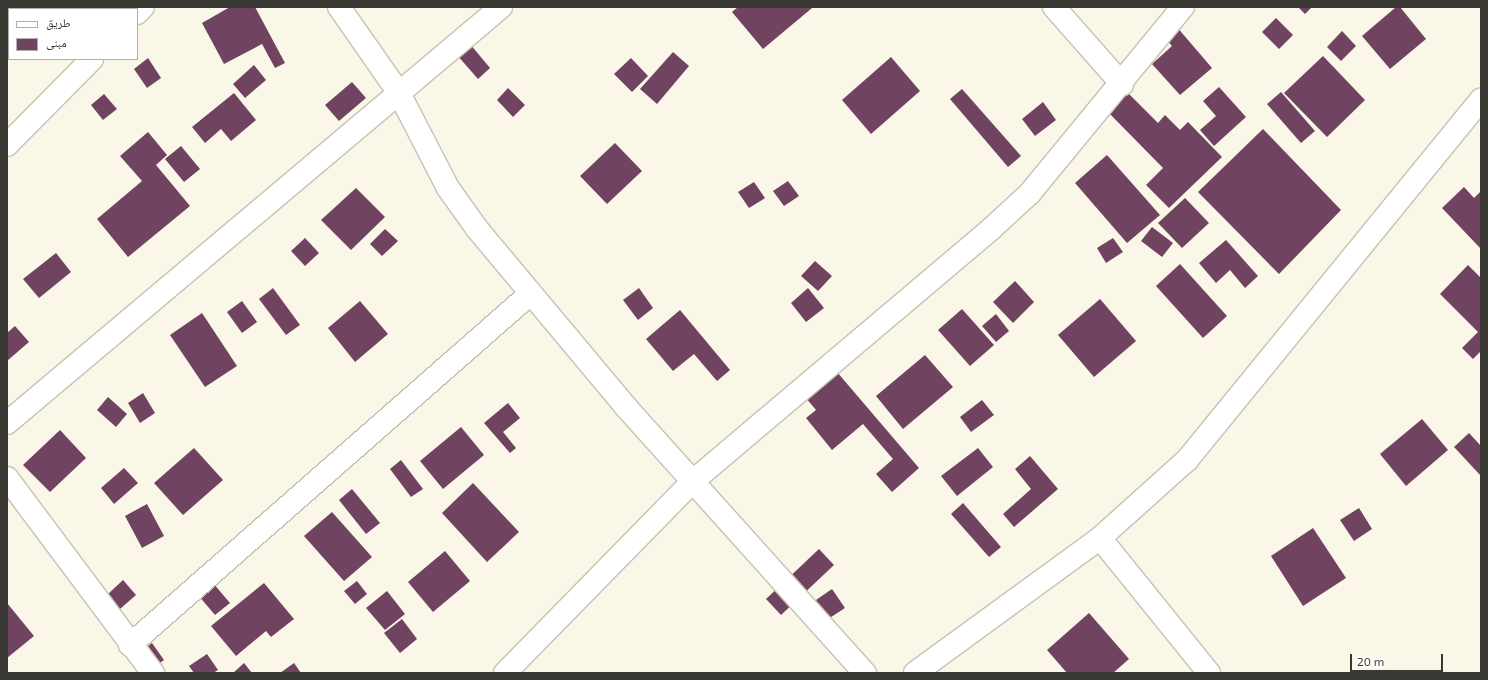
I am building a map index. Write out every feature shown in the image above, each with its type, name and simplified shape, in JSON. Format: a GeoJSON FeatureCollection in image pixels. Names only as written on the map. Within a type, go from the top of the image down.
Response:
{"type":"FeatureCollection","features":[{"type":"Feature","properties":{"kind":"street"},"geometry":{"type":"LineString","coordinates":[[339,7],[399,93],[448,188],[478,230],[626,407],[865,673]]}},
{"type":"Feature","properties":{"kind":"street"},"geometry":{"type":"LineString","coordinates":[[7,423],[501,7]]}},
{"type":"Feature","properties":{"kind":"street"},"geometry":{"type":"LineString","coordinates":[[1054,7],[1122,84]]}},
{"type":"Feature","properties":{"kind":"street"},"geometry":{"type":"LineString","coordinates":[[505,673],[693,480],[991,229],[1054,166],[1122,84],[1182,7]]}},
{"type":"Feature","properties":{"kind":"street"},"geometry":{"type":"LineString","coordinates":[[7,145],[91,60]]}},
{"type":"Feature","properties":{"kind":"street"},"geometry":{"type":"LineString","coordinates":[[915,673],[1100,538],[1186,460],[1481,100]]}},
{"type":"Feature","properties":{"kind":"street"},"geometry":{"type":"LineString","coordinates":[[130,645],[530,294]]}},
{"type":"Feature","properties":{"kind":"street"},"geometry":{"type":"LineString","coordinates":[[7,478],[130,645],[153,673]]}},
{"type":"Feature","properties":{"kind":"street"},"geometry":{"type":"LineString","coordinates":[[1100,538],[1209,673]]}},
{"type":"Feature","properties":{"kind":"building"},"geometry":{"type":"Polygon","coordinates":[[[230,7],[255,7],[285,63],[275,68],[262,44],[224,64],[202,23],[230,7]]]}},
{"type":"Feature","properties":{"kind":"building"},"geometry":{"type":"Polygon","coordinates":[[[738,7],[812,8],[763,49],[732,12],[738,7]]]}},
{"type":"Feature","properties":{"kind":"building"},"geometry":{"type":"Polygon","coordinates":[[[1298,7],[1312,7],[1305,14],[1298,7]]]}},
{"type":"Feature","properties":{"kind":"building"},"geometry":{"type":"Polygon","coordinates":[[[1396,7],[1400,7],[1426,39],[1390,69],[1362,36],[1396,7]]]}},
{"type":"Feature","properties":{"kind":"building"},"geometry":{"type":"Polygon","coordinates":[[[1276,18],[1293,35],[1279,49],[1262,32],[1276,18]]]}},
{"type":"Feature","properties":{"kind":"building"},"geometry":{"type":"Polygon","coordinates":[[[1170,19],[1212,68],[1180,95],[1152,64],[1172,46],[1158,30],[1170,19]]]}},
{"type":"Feature","properties":{"kind":"building"},"geometry":{"type":"Polygon","coordinates":[[[1342,31],[1356,46],[1341,61],[1327,47],[1342,31]]]}},
{"type":"Feature","properties":{"kind":"building"},"geometry":{"type":"Polygon","coordinates":[[[470,44],[490,68],[478,79],[457,55],[470,44]]]}},
{"type":"Feature","properties":{"kind":"building"},"geometry":{"type":"Polygon","coordinates":[[[673,52],[689,66],[657,104],[640,89],[673,52]]]}},
{"type":"Feature","properties":{"kind":"building"},"geometry":{"type":"Polygon","coordinates":[[[1323,56],[1365,100],[1327,137],[1284,93],[1323,56]]]}},
{"type":"Feature","properties":{"kind":"building"},"geometry":{"type":"Polygon","coordinates":[[[891,57],[920,91],[871,134],[842,100],[891,57]]]}},
{"type":"Feature","properties":{"kind":"building"},"geometry":{"type":"Polygon","coordinates":[[[148,58],[161,78],[147,88],[134,69],[148,58]]]}},
{"type":"Feature","properties":{"kind":"building"},"geometry":{"type":"Polygon","coordinates":[[[631,58],[648,76],[632,92],[614,74],[631,58]]]}},
{"type":"Feature","properties":{"kind":"building"},"geometry":{"type":"Polygon","coordinates":[[[254,65],[266,80],[245,98],[233,84],[254,65]]]}},
{"type":"Feature","properties":{"kind":"building"},"geometry":{"type":"Polygon","coordinates":[[[352,82],[366,98],[339,121],[325,105],[352,82]]]}},
{"type":"Feature","properties":{"kind":"building"},"geometry":{"type":"Polygon","coordinates":[[[1219,87],[1246,117],[1214,146],[1200,130],[1216,116],[1203,101],[1219,87]]]}},
{"type":"Feature","properties":{"kind":"building"},"geometry":{"type":"Polygon","coordinates":[[[508,88],[525,105],[513,117],[497,100],[508,88]]]}},
{"type":"Feature","properties":{"kind":"building"},"geometry":{"type":"Polygon","coordinates":[[[962,89],[1021,156],[1008,167],[950,99],[962,89]]]}},
{"type":"Feature","properties":{"kind":"building"},"geometry":{"type":"Polygon","coordinates":[[[1126,91],[1158,123],[1165,115],[1180,130],[1188,122],[1222,157],[1169,208],[1146,185],[1163,168],[1106,110],[1126,91]]]}},
{"type":"Feature","properties":{"kind":"building"},"geometry":{"type":"Polygon","coordinates":[[[1281,92],[1315,131],[1301,143],[1267,104],[1281,92]]]}},
{"type":"Feature","properties":{"kind":"building"},"geometry":{"type":"Polygon","coordinates":[[[234,93],[256,120],[231,141],[221,129],[205,143],[192,127],[234,93]]]}},
{"type":"Feature","properties":{"kind":"building"},"geometry":{"type":"Polygon","coordinates":[[[104,94],[117,109],[103,120],[91,105],[104,94]]]}},
{"type":"Feature","properties":{"kind":"building"},"geometry":{"type":"Polygon","coordinates":[[[1043,102],[1056,120],[1035,136],[1022,119],[1043,102]]]}},
{"type":"Feature","properties":{"kind":"building"},"geometry":{"type":"Polygon","coordinates":[[[1263,129],[1341,210],[1279,274],[1198,192],[1263,129]]]}},
{"type":"Feature","properties":{"kind":"building"},"geometry":{"type":"Polygon","coordinates":[[[148,132],[167,155],[156,165],[190,206],[128,257],[97,219],[142,181],[120,156],[148,132]]]}},
{"type":"Feature","properties":{"kind":"building"},"geometry":{"type":"Polygon","coordinates":[[[615,143],[642,171],[607,204],[580,176],[615,143]]]}},
{"type":"Feature","properties":{"kind":"building"},"geometry":{"type":"Polygon","coordinates":[[[181,146],[200,169],[184,182],[165,159],[181,146]]]}},
{"type":"Feature","properties":{"kind":"building"},"geometry":{"type":"Polygon","coordinates":[[[1107,155],[1160,215],[1127,243],[1075,183],[1107,155]]]}},
{"type":"Feature","properties":{"kind":"building"},"geometry":{"type":"Polygon","coordinates":[[[788,181],[799,196],[784,206],[773,191],[788,181]]]}},
{"type":"Feature","properties":{"kind":"building"},"geometry":{"type":"Polygon","coordinates":[[[754,182],[765,198],[749,208],[738,192],[754,182]]]}},
{"type":"Feature","properties":{"kind":"building"},"geometry":{"type":"Polygon","coordinates":[[[1464,187],[1474,198],[1481,191],[1481,249],[1442,208],[1464,187]]]}},
{"type":"Feature","properties":{"kind":"building"},"geometry":{"type":"Polygon","coordinates":[[[356,188],[385,217],[351,250],[321,220],[356,188]]]}},
{"type":"Feature","properties":{"kind":"building"},"geometry":{"type":"Polygon","coordinates":[[[1185,198],[1209,223],[1182,248],[1158,223],[1185,198]]]}},
{"type":"Feature","properties":{"kind":"building"},"geometry":{"type":"Polygon","coordinates":[[[1152,227],[1173,243],[1162,257],[1141,241],[1152,227]]]}},
{"type":"Feature","properties":{"kind":"building"},"geometry":{"type":"Polygon","coordinates":[[[385,229],[398,241],[382,256],[370,244],[385,229]]]}},
{"type":"Feature","properties":{"kind":"building"},"geometry":{"type":"Polygon","coordinates":[[[305,238],[319,253],[305,266],[291,251],[305,238]]]}},
{"type":"Feature","properties":{"kind":"building"},"geometry":{"type":"Polygon","coordinates":[[[1113,238],[1123,252],[1106,263],[1097,248],[1113,238]]]}},
{"type":"Feature","properties":{"kind":"building"},"geometry":{"type":"Polygon","coordinates":[[[1226,240],[1258,276],[1245,288],[1230,270],[1216,283],[1199,263],[1226,240]]]}},
{"type":"Feature","properties":{"kind":"building"},"geometry":{"type":"Polygon","coordinates":[[[56,253],[71,272],[39,298],[23,279],[56,253]]]}},
{"type":"Feature","properties":{"kind":"building"},"geometry":{"type":"Polygon","coordinates":[[[815,261],[832,276],[818,291],[801,276],[815,261]]]}},
{"type":"Feature","properties":{"kind":"building"},"geometry":{"type":"Polygon","coordinates":[[[1180,264],[1227,316],[1203,338],[1156,286],[1180,264]]]}},
{"type":"Feature","properties":{"kind":"building"},"geometry":{"type":"Polygon","coordinates":[[[1468,265],[1481,278],[1481,351],[1473,359],[1462,348],[1478,332],[1440,294],[1468,265]]]}},
{"type":"Feature","properties":{"kind":"building"},"geometry":{"type":"Polygon","coordinates":[[[1015,281],[1034,302],[1013,323],[993,302],[1015,281]]]}},
{"type":"Feature","properties":{"kind":"building"},"geometry":{"type":"Polygon","coordinates":[[[273,288],[300,325],[286,335],[259,299],[273,288]]]}},
{"type":"Feature","properties":{"kind":"building"},"geometry":{"type":"Polygon","coordinates":[[[639,288],[653,308],[638,320],[623,300],[639,288]]]}},
{"type":"Feature","properties":{"kind":"building"},"geometry":{"type":"Polygon","coordinates":[[[808,288],[824,308],[806,322],[791,303],[808,288]]]}},
{"type":"Feature","properties":{"kind":"building"},"geometry":{"type":"Polygon","coordinates":[[[1100,299],[1136,341],[1094,377],[1058,335],[1100,299]]]}},
{"type":"Feature","properties":{"kind":"building"},"geometry":{"type":"Polygon","coordinates":[[[242,301],[257,322],[242,333],[227,312],[242,301]]]}},
{"type":"Feature","properties":{"kind":"building"},"geometry":{"type":"Polygon","coordinates":[[[360,301],[388,334],[355,362],[328,328],[360,301]]]}},
{"type":"Feature","properties":{"kind":"building"},"geometry":{"type":"Polygon","coordinates":[[[962,309],[994,345],[970,366],[938,330],[962,309]]]}},
{"type":"Feature","properties":{"kind":"building"},"geometry":{"type":"Polygon","coordinates":[[[680,310],[730,370],[717,381],[694,354],[673,371],[646,339],[680,310]]]}},
{"type":"Feature","properties":{"kind":"building"},"geometry":{"type":"Polygon","coordinates":[[[202,313],[237,366],[205,387],[170,335],[202,313]]]}},
{"type":"Feature","properties":{"kind":"building"},"geometry":{"type":"Polygon","coordinates":[[[996,314],[1009,331],[996,342],[982,326],[996,314]]]}},
{"type":"Feature","properties":{"kind":"building"},"geometry":{"type":"Polygon","coordinates":[[[15,326],[29,342],[7,361],[7,333],[15,326]]]}},
{"type":"Feature","properties":{"kind":"building"},"geometry":{"type":"Polygon","coordinates":[[[925,355],[953,387],[903,429],[876,396],[925,355]]]}},
{"type":"Feature","properties":{"kind":"building"},"geometry":{"type":"Polygon","coordinates":[[[831,365],[919,468],[892,492],[876,474],[893,459],[863,424],[832,450],[806,418],[816,410],[800,391],[831,365]]]}},
{"type":"Feature","properties":{"kind":"building"},"geometry":{"type":"Polygon","coordinates":[[[143,393],[155,413],[140,423],[128,403],[143,393]]]}},
{"type":"Feature","properties":{"kind":"building"},"geometry":{"type":"Polygon","coordinates":[[[108,397],[127,414],[116,427],[97,410],[108,397]]]}},
{"type":"Feature","properties":{"kind":"building"},"geometry":{"type":"Polygon","coordinates":[[[982,400],[994,415],[971,432],[960,417],[982,400]]]}},
{"type":"Feature","properties":{"kind":"building"},"geometry":{"type":"Polygon","coordinates":[[[508,403],[520,418],[503,432],[516,448],[510,453],[484,423],[508,403]]]}},
{"type":"Feature","properties":{"kind":"building"},"geometry":{"type":"Polygon","coordinates":[[[1422,419],[1448,450],[1406,486],[1380,454],[1422,419]]]}},
{"type":"Feature","properties":{"kind":"building"},"geometry":{"type":"Polygon","coordinates":[[[461,427],[484,455],[443,489],[420,461],[461,427]]]}},
{"type":"Feature","properties":{"kind":"building"},"geometry":{"type":"Polygon","coordinates":[[[60,430],[86,458],[50,492],[23,465],[60,430]]]}},
{"type":"Feature","properties":{"kind":"building"},"geometry":{"type":"Polygon","coordinates":[[[1469,433],[1481,446],[1481,476],[1454,447],[1469,433]]]}},
{"type":"Feature","properties":{"kind":"building"},"geometry":{"type":"Polygon","coordinates":[[[194,448],[223,480],[183,515],[154,483],[194,448]]]}},
{"type":"Feature","properties":{"kind":"building"},"geometry":{"type":"Polygon","coordinates":[[[978,448],[993,467],[957,496],[941,476],[978,448]]]}},
{"type":"Feature","properties":{"kind":"building"},"geometry":{"type":"Polygon","coordinates":[[[1030,456],[1058,489],[1014,527],[1003,514],[1031,489],[1015,469],[1030,456]]]}},
{"type":"Feature","properties":{"kind":"building"},"geometry":{"type":"Polygon","coordinates":[[[401,460],[423,489],[411,497],[390,469],[401,460]]]}},
{"type":"Feature","properties":{"kind":"building"},"geometry":{"type":"Polygon","coordinates":[[[124,468],[138,483],[114,504],[101,488],[124,468]]]}},
{"type":"Feature","properties":{"kind":"building"},"geometry":{"type":"Polygon","coordinates":[[[473,483],[519,532],[487,562],[442,513],[473,483]]]}},
{"type":"Feature","properties":{"kind":"building"},"geometry":{"type":"Polygon","coordinates":[[[352,489],[380,523],[366,534],[339,500],[352,489]]]}},
{"type":"Feature","properties":{"kind":"building"},"geometry":{"type":"Polygon","coordinates":[[[963,503],[1001,547],[989,557],[951,514],[963,503]]]}},
{"type":"Feature","properties":{"kind":"building"},"geometry":{"type":"Polygon","coordinates":[[[147,504],[164,536],[142,548],[125,516],[147,504]]]}},
{"type":"Feature","properties":{"kind":"building"},"geometry":{"type":"Polygon","coordinates":[[[1359,508],[1372,529],[1354,541],[1340,520],[1359,508]]]}},
{"type":"Feature","properties":{"kind":"building"},"geometry":{"type":"Polygon","coordinates":[[[332,512],[372,557],[344,581],[304,536],[332,512]]]}},
{"type":"Feature","properties":{"kind":"building"},"geometry":{"type":"Polygon","coordinates":[[[1313,528],[1346,578],[1303,606],[1271,556],[1313,528]]]}},
{"type":"Feature","properties":{"kind":"building"},"geometry":{"type":"Polygon","coordinates":[[[819,549],[834,565],[781,615],[766,599],[819,549]]]}},
{"type":"Feature","properties":{"kind":"building"},"geometry":{"type":"Polygon","coordinates":[[[445,551],[470,581],[433,612],[408,582],[445,551]]]}},
{"type":"Feature","properties":{"kind":"building"},"geometry":{"type":"Polygon","coordinates":[[[207,576],[230,603],[215,615],[192,588],[207,576]]]}},
{"type":"Feature","properties":{"kind":"building"},"geometry":{"type":"Polygon","coordinates":[[[123,580],[136,595],[120,609],[107,595],[123,580]]]}},
{"type":"Feature","properties":{"kind":"building"},"geometry":{"type":"Polygon","coordinates":[[[357,581],[367,594],[355,604],[344,591],[357,581]]]}},
{"type":"Feature","properties":{"kind":"building"},"geometry":{"type":"Polygon","coordinates":[[[264,583],[294,619],[271,637],[266,631],[236,656],[211,626],[264,583]]]}},
{"type":"Feature","properties":{"kind":"building"},"geometry":{"type":"Polygon","coordinates":[[[832,589],[845,608],[828,619],[816,600],[832,589]]]}},
{"type":"Feature","properties":{"kind":"building"},"geometry":{"type":"Polygon","coordinates":[[[387,591],[405,614],[385,630],[366,608],[387,591]]]}},
{"type":"Feature","properties":{"kind":"building"},"geometry":{"type":"Polygon","coordinates":[[[7,603],[34,636],[7,658],[7,603]]]}},
{"type":"Feature","properties":{"kind":"building"},"geometry":{"type":"Polygon","coordinates":[[[1089,613],[1129,659],[1113,673],[1067,673],[1047,650],[1089,613]]]}},
{"type":"Feature","properties":{"kind":"building"},"geometry":{"type":"Polygon","coordinates":[[[402,619],[417,639],[400,653],[384,633],[402,619]]]}},
{"type":"Feature","properties":{"kind":"building"},"geometry":{"type":"Polygon","coordinates":[[[152,643],[164,660],[151,669],[139,653],[152,643]]]}},
{"type":"Feature","properties":{"kind":"building"},"geometry":{"type":"Polygon","coordinates":[[[207,654],[218,670],[213,673],[194,673],[189,666],[207,654]]]}},
{"type":"Feature","properties":{"kind":"building"},"geometry":{"type":"Polygon","coordinates":[[[244,663],[252,673],[233,673],[244,663]]]}},
{"type":"Feature","properties":{"kind":"building"},"geometry":{"type":"Polygon","coordinates":[[[294,663],[301,673],[280,673],[294,663]]]}}]}
